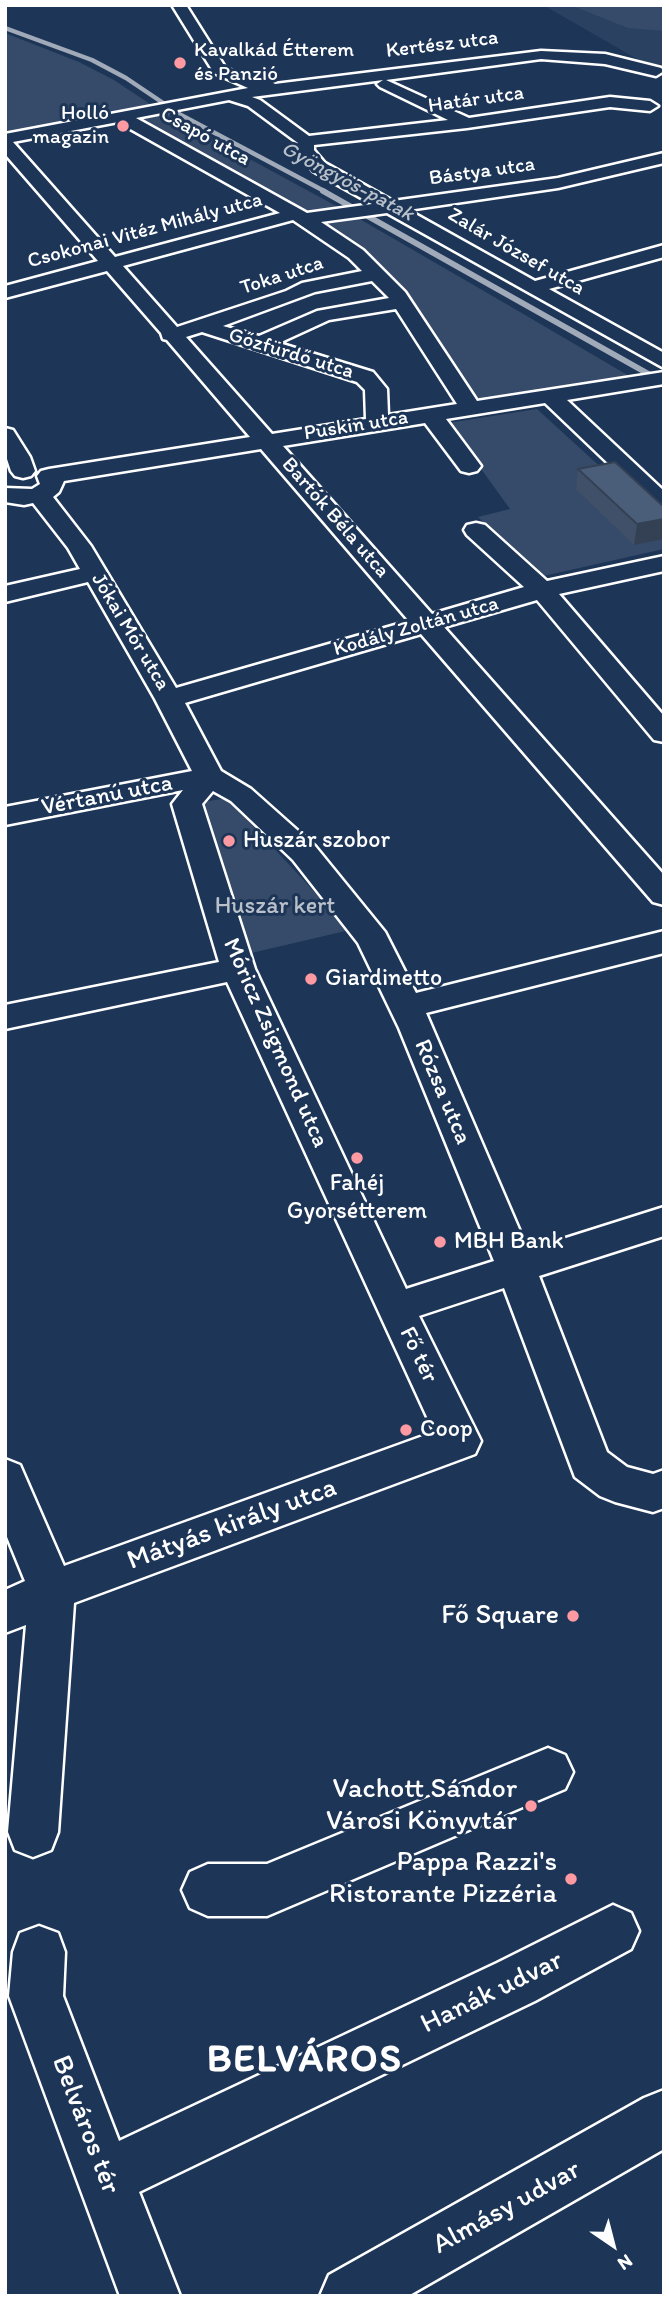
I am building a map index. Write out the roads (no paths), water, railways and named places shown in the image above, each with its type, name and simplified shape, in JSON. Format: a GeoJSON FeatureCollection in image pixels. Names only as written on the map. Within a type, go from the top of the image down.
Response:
{"type":"FeatureCollection","features":[{"type":"Feature","properties":{"kind":"street"},"geometry":{"type":"LineString","coordinates":[[179,5],[238,89]]}},
{"type":"Feature","properties":{"kind":"street","name":"Kertész utca"},"geometry":{"type":"LineString","coordinates":[[5,141],[238,89],[307,84],[530,55],[583,56],[653,85]]}},
{"type":"Feature","properties":{"kind":"street"},"geometry":{"type":"LineString","coordinates":[[385,84],[467,123]]}},
{"type":"Feature","properties":{"kind":"street"},"geometry":{"type":"LineString","coordinates":[[653,85],[664,117]]}},
{"type":"Feature","properties":{"kind":"street","name":"Határ utca"},"geometry":{"type":"LineString","coordinates":[[306,141],[467,123],[610,102],[653,85]]}},
{"type":"Feature","properties":{"kind":"street","name":"Zalár József utca"},"geometry":{"type":"LineString","coordinates":[[238,89],[306,141],[306,150],[319,167],[387,209],[664,362]]}},
{"type":"Feature","properties":{"kind":"street","name":"Csapó utca"},"geometry":{"type":"LineString","coordinates":[[120,116],[300,217],[356,254],[402,302],[470,408]]}},
{"type":"Feature","properties":{"kind":"street","name":"Bartók Béla utca"},"geometry":{"type":"LineString","coordinates":[[5,141],[170,334],[664,895]]}},
{"type":"Feature","properties":{"kind":"street","name":"Bástya utca"},"geometry":{"type":"LineString","coordinates":[[300,217],[387,209],[558,183],[664,158]]}},
{"type":"Feature","properties":{"kind":"street","name":"Csokonai Vitéz Mihály utca"},"geometry":{"type":"LineString","coordinates":[[5,292],[300,217]]}},
{"type":"Feature","properties":{"kind":"street"},"geometry":{"type":"LineString","coordinates":[[531,288],[664,251]]}},
{"type":"Feature","properties":{"kind":"street","name":"Toka utca"},"geometry":{"type":"LineString","coordinates":[[202,326],[309,287],[377,274]]}},
{"type":"Feature","properties":{"kind":"street"},"geometry":{"type":"LineString","coordinates":[[261,343],[324,315],[402,302]]}},
{"type":"Feature","properties":{"kind":"street","name":"Gőzfürdő utca"},"geometry":{"type":"LineString","coordinates":[[170,334],[202,326],[365,377],[376,389],[377,422]]}},
{"type":"Feature","properties":{"kind":"street","name":"Puskin utca"},"geometry":{"type":"LineString","coordinates":[[44,486],[266,440],[664,378]]}},
{"type":"Feature","properties":{"kind":"street"},"geometry":{"type":"LineString","coordinates":[[631,383],[655,400]]}},
{"type":"Feature","properties":{"kind":"street"},"geometry":{"type":"LineString","coordinates":[[550,396],[664,504]]}},
{"type":"Feature","properties":{"kind":"street"},"geometry":{"type":"LineString","coordinates":[[430,414],[468,466]]}},
{"type":"Feature","properties":{"kind":"street"},"geometry":{"type":"LineString","coordinates":[[5,435],[19,457],[14,473],[44,486]]}},
{"type":"Feature","properties":{"kind":"street"},"geometry":{"type":"LineString","coordinates":[[5,495],[24,498],[44,486]]}},
{"type":"Feature","properties":{"kind":"street","name":"Jókai Mór utca"},"geometry":{"type":"LineString","coordinates":[[44,486],[169,699],[209,776]]}},
{"type":"Feature","properties":{"kind":"street"},"geometry":{"type":"LineString","coordinates":[[476,530],[542,590],[664,734]]}},
{"type":"Feature","properties":{"kind":"street","name":"Kodály Zoltán utca"},"geometry":{"type":"LineString","coordinates":[[169,699],[542,590],[664,563]]}},
{"type":"Feature","properties":{"kind":"street"},"geometry":{"type":"LineString","coordinates":[[5,594],[95,573]]}},
{"type":"Feature","properties":{"kind":"street","name":"Vértanú utca"},"geometry":{"type":"LineString","coordinates":[[8,812],[209,776]]}},
{"type":"Feature","properties":{"kind":"street","name":"Móricz Zsigmond utca"},"geometry":{"type":"LineString","coordinates":[[209,776],[187,804],[238,969],[395,1308]]}},
{"type":"Feature","properties":{"kind":"street","name":"Rózsa utca"},"geometry":{"type":"LineString","coordinates":[[209,776],[241,795],[304,853],[373,939],[405,1007],[517,1269],[590,1464],[615,1483],[653,1493],[664,1489]]}},
{"type":"Feature","properties":{"kind":"street"},"geometry":{"type":"LineString","coordinates":[[405,1007],[664,942]]}},
{"type":"Feature","properties":{"kind":"street"},"geometry":{"type":"LineString","coordinates":[[5,1017],[238,969]]}},
{"type":"Feature","properties":{"kind":"street","name":"Fő tér"},"geometry":{"type":"LineString","coordinates":[[460,1441],[395,1308],[664,1221]]}},
{"type":"Feature","properties":{"kind":"street","name":"Mátyás király utca"},"geometry":{"type":"LineString","coordinates":[[5,1612],[52,1591],[460,1441]]}},
{"type":"Feature","properties":{"kind":"street"},"geometry":{"type":"LineString","coordinates":[[5,1478],[52,1591],[33,1832]]}},
{"type":"Feature","properties":{"kind":"street"},"geometry":{"type":"LineString","coordinates":[[208,1890],[267,1890],[548,1772]]}},
{"type":"Feature","properties":{"kind":"street","name":"Hanák udvar"},"geometry":{"type":"LineString","coordinates":[[105,2178],[516,1982],[613,1931]]}},
{"type":"Feature","properties":{"kind":"street","name":"Belváros tér"},"geometry":{"type":"LineString","coordinates":[[39,1952],[36,1996],[150,2296]]}},
{"type":"Feature","properties":{"kind":"street","name":"Almásy udvar"},"geometry":{"type":"LineString","coordinates":[[350,2296],[664,2118]]}},
{"type":"Feature","properties":{"kind":"waterway","name":"Gyöngyös-patak"},"geometry":{"type":"LineString","coordinates":[[5,28],[92,60],[126,78],[181,115],[326,192]]}},
{"type":"Feature","properties":{"kind":"waterway","name":"Gyöngyös-patak"},"geometry":{"type":"LineString","coordinates":[[323,191],[661,381]]}},
{"type":"Feature","properties":{"kind":"place","name":"Kavalkád Étterem és Panzió"},"geometry":{"type":"Point","coordinates":[180,63]}},
{"type":"Feature","properties":{"kind":"place","name":"Holló magazin"},"geometry":{"type":"Point","coordinates":[123,126]}},
{"type":"Feature","properties":{"kind":"place","name":"Huszár szobor"},"geometry":{"type":"Point","coordinates":[229,841]}},
{"type":"Feature","properties":{"kind":"place","name":"Giardinetto"},"geometry":{"type":"Point","coordinates":[311,979]}},
{"type":"Feature","properties":{"kind":"place","name":"Fahéj Gyorsétterem"},"geometry":{"type":"Point","coordinates":[357,1158]}},
{"type":"Feature","properties":{"kind":"place","name":"MBH Bank"},"geometry":{"type":"Point","coordinates":[440,1242]}},
{"type":"Feature","properties":{"kind":"place","name":"Coop"},"geometry":{"type":"Point","coordinates":[406,1430]}},
{"type":"Feature","properties":{"kind":"place","name":"Fő Square"},"geometry":{"type":"Point","coordinates":[573,1616]}},
{"type":"Feature","properties":{"kind":"place","name":"Vachott Sándor Városi Könyvtár"},"geometry":{"type":"Point","coordinates":[531,1806]}},
{"type":"Feature","properties":{"kind":"place","name":"Pappa Razzi's Ristorante Pizzéria"},"geometry":{"type":"Point","coordinates":[571,1879]}},
{"type":"Feature","properties":{"kind":"district","name":"BELVÁROS"},"geometry":{"type":"Point","coordinates":[305,2061]}},
{"type":"Feature","properties":{"kind":"park label","name":"Huszár kert"},"geometry":{"type":"Point","coordinates":[275,907]}}]}
